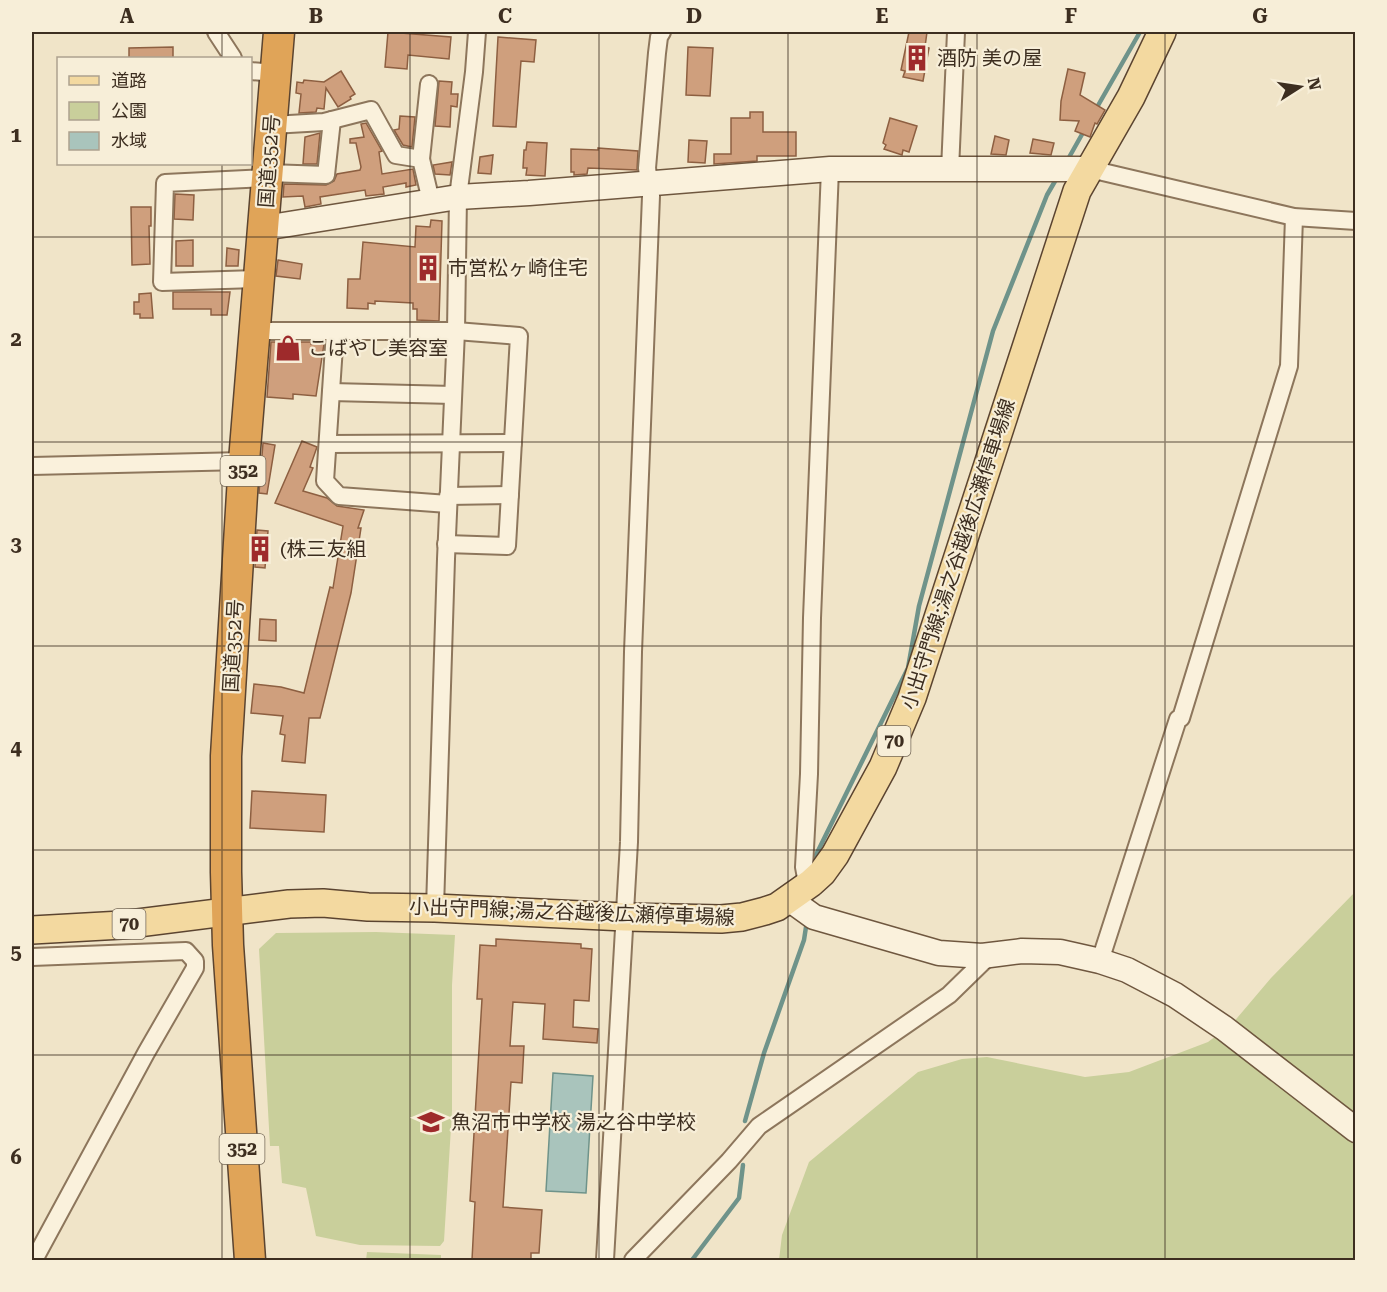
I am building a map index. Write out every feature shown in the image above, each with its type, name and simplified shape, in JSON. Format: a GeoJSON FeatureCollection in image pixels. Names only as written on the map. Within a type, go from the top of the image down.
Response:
{"type":"FeatureCollection","features":[{"type":"Feature","properties":{"kind":"highway","name":"国道352号"},"geometry":{"type":"LineString","coordinates":[[250,1260],[226,911],[226,756],[244,461],[272,125],[263,72],[279,32]]}},
{"type":"Feature","properties":{"kind":"main road","name":"小出守門線;湯之谷越後広瀬停車場線"},"geometry":{"type":"LineString","coordinates":[[226,911],[323,903],[368,907],[721,919],[765,912],[789,899],[822,873],[861,811],[883,768],[912,698],[1074,202],[1131,97],[1162,32]]}},
{"type":"Feature","properties":{"kind":"main road","name":"70"},"geometry":{"type":"LineString","coordinates":[[32,930],[122,925],[226,911]]}},
{"type":"Feature","properties":{"kind":"street"},"geometry":{"type":"LineString","coordinates":[[216,32],[232,57]]}},
{"type":"Feature","properties":{"kind":"street"},"geometry":{"type":"LineString","coordinates":[[435,908],[459,196],[477,32]]}},
{"type":"Feature","properties":{"kind":"street"},"geometry":{"type":"LineString","coordinates":[[605,1260],[625,917],[651,196],[647,168],[657,53],[662,32]]}},
{"type":"Feature","properties":{"kind":"street"},"geometry":{"type":"LineString","coordinates":[[950,170],[956,32]]}},
{"type":"Feature","properties":{"kind":"street"},"geometry":{"type":"LineString","coordinates":[[429,84],[421,159],[431,201]]}},
{"type":"Feature","properties":{"kind":"street"},"geometry":{"type":"LineString","coordinates":[[272,125],[324,122],[371,110],[396,156],[421,159]]}},
{"type":"Feature","properties":{"kind":"street"},"geometry":{"type":"LineString","coordinates":[[259,279],[162,282],[165,183],[268,176],[326,175],[332,120]]}},
{"type":"Feature","properties":{"kind":"street"},"geometry":{"type":"LineString","coordinates":[[811,883],[806,878],[804,867],[830,169]]}},
{"type":"Feature","properties":{"kind":"street"},"geometry":{"type":"LineString","coordinates":[[264,228],[459,196],[530,193],[830,169],[1090,169],[1294,217],[1356,221]]}},
{"type":"Feature","properties":{"kind":"street"},"geometry":{"type":"LineString","coordinates":[[1100,961],[1178,719],[1181,717],[1289,366],[1294,217]]}},
{"type":"Feature","properties":{"kind":"street"},"geometry":{"type":"LineString","coordinates":[[254,331],[456,331],[519,336],[507,546],[446,544]]}},
{"type":"Feature","properties":{"kind":"street"},"geometry":{"type":"LineString","coordinates":[[335,331],[325,481],[339,496],[448,500],[510,495]]}},
{"type":"Feature","properties":{"kind":"street"},"geometry":{"type":"LineString","coordinates":[[331,392],[453,395]]}},
{"type":"Feature","properties":{"kind":"street"},"geometry":{"type":"LineString","coordinates":[[328,444],[513,443]]}},
{"type":"Feature","properties":{"kind":"street"},"geometry":{"type":"LineString","coordinates":[[32,466],[244,461]]}},
{"type":"Feature","properties":{"kind":"street"},"geometry":{"type":"LineString","coordinates":[[789,899],[814,917],[939,953],[960,956],[1041,950],[1060,952],[1100,961],[1136,974],[1175,994],[1248,1046],[1356,1130]]}},
{"type":"Feature","properties":{"kind":"street"},"geometry":{"type":"LineString","coordinates":[[32,957],[186,951],[195,961],[195,968],[146,1053],[34,1260]]}},
{"type":"Feature","properties":{"kind":"street"},"geometry":{"type":"LineString","coordinates":[[633,1260],[729,1161],[759,1126],[949,995],[990,955]]}},
{"type":"Feature","properties":{"kind":"green space"},"geometry":{"type":"Polygon","coordinates":[[[1355,892],[1355,1260],[779,1260],[782,1235],[809,1162],[918,1072],[962,1059],[987,1057],[1085,1077],[1129,1072],[1208,1042],[1232,1024],[1271,978],[1355,892]]]}},
{"type":"Feature","properties":{"kind":"green space"},"geometry":{"type":"Polygon","coordinates":[[[376,932],[455,935],[452,985],[452,1111],[444,1241],[440,1246],[360,1245],[316,1236],[306,1188],[282,1183],[279,1146],[270,1146],[259,949],[276,933],[376,932]]]}},
{"type":"Feature","properties":{"kind":"green space"},"geometry":{"type":"Polygon","coordinates":[[[367,1252],[441,1255],[441,1260],[366,1260],[367,1252]]]}},
{"type":"Feature","properties":{"kind":"water"},"geometry":{"type":"Polygon","coordinates":[[[553,1073],[593,1076],[586,1193],[546,1191],[553,1073]]]}},
{"type":"Feature","properties":{"kind":"building"},"geometry":{"type":"Polygon","coordinates":[[[388,32],[451,37],[449,59],[408,55],[407,69],[385,67],[388,32]]]}},
{"type":"Feature","properties":{"kind":"building","name":"酒防 美の屋"},"geometry":{"type":"Polygon","coordinates":[[[909,32],[927,32],[925,47],[929,48],[923,81],[903,77],[905,71],[901,70],[909,32]]]}},
{"type":"Feature","properties":{"kind":"building"},"geometry":{"type":"Polygon","coordinates":[[[498,37],[536,40],[534,62],[521,61],[516,127],[493,126],[498,37]]]}},
{"type":"Feature","properties":{"kind":"building"},"geometry":{"type":"Polygon","coordinates":[[[173,47],[173,57],[129,57],[129,48],[173,47]]]}},
{"type":"Feature","properties":{"kind":"building"},"geometry":{"type":"Polygon","coordinates":[[[688,47],[713,48],[710,96],[686,95],[688,47]]]}},
{"type":"Feature","properties":{"kind":"building"},"geometry":{"type":"Polygon","coordinates":[[[1068,69],[1085,73],[1080,95],[1105,110],[1097,124],[1095,123],[1090,137],[1075,131],[1079,121],[1060,120],[1061,101],[1068,69]]]}},
{"type":"Feature","properties":{"kind":"building"},"geometry":{"type":"Polygon","coordinates":[[[341,71],[355,94],[350,97],[351,99],[338,107],[326,88],[324,109],[317,108],[316,112],[299,113],[301,94],[296,93],[297,82],[303,83],[304,80],[324,82],[341,71]]]}},
{"type":"Feature","properties":{"kind":"building"},"geometry":{"type":"Polygon","coordinates":[[[439,81],[452,82],[451,94],[458,94],[457,107],[451,106],[450,127],[435,126],[439,81]]]}},
{"type":"Feature","properties":{"kind":"building"},"geometry":{"type":"Polygon","coordinates":[[[750,112],[763,112],[763,132],[796,132],[796,156],[757,156],[757,161],[714,164],[714,154],[731,154],[731,118],[750,118],[750,112]]]}},
{"type":"Feature","properties":{"kind":"building"},"geometry":{"type":"Polygon","coordinates":[[[400,116],[415,117],[412,147],[403,145],[394,130],[399,129],[400,116]]]}},
{"type":"Feature","properties":{"kind":"building"},"geometry":{"type":"Polygon","coordinates":[[[890,118],[917,126],[909,152],[903,150],[902,155],[884,149],[886,145],[883,143],[890,118]]]}},
{"type":"Feature","properties":{"kind":"building"},"geometry":{"type":"Polygon","coordinates":[[[366,123],[382,151],[379,152],[382,174],[413,169],[416,185],[406,187],[406,183],[383,187],[384,194],[366,196],[365,190],[320,197],[321,204],[305,207],[303,196],[283,197],[284,184],[326,185],[334,181],[337,174],[360,170],[356,143],[350,143],[350,139],[364,137],[361,124],[366,123]]]}},
{"type":"Feature","properties":{"kind":"building"},"geometry":{"type":"Polygon","coordinates":[[[320,133],[317,164],[303,164],[305,137],[320,133]]]}},
{"type":"Feature","properties":{"kind":"building"},"geometry":{"type":"Polygon","coordinates":[[[995,136],[1009,140],[1006,155],[991,154],[995,136]]]}},
{"type":"Feature","properties":{"kind":"building"},"geometry":{"type":"Polygon","coordinates":[[[1033,139],[1054,143],[1051,155],[1030,153],[1033,139]]]}},
{"type":"Feature","properties":{"kind":"building"},"geometry":{"type":"Polygon","coordinates":[[[689,140],[707,141],[705,163],[688,162],[689,140]]]}},
{"type":"Feature","properties":{"kind":"building"},"geometry":{"type":"Polygon","coordinates":[[[527,142],[547,143],[545,176],[526,175],[527,168],[523,168],[527,142]]]}},
{"type":"Feature","properties":{"kind":"building"},"geometry":{"type":"Polygon","coordinates":[[[598,148],[638,151],[637,170],[588,168],[587,174],[574,175],[574,172],[571,172],[571,149],[598,150],[598,148]]]}},
{"type":"Feature","properties":{"kind":"building"},"geometry":{"type":"Polygon","coordinates":[[[493,155],[491,174],[478,173],[480,157],[493,155]]]}},
{"type":"Feature","properties":{"kind":"building"},"geometry":{"type":"Polygon","coordinates":[[[452,162],[450,175],[435,174],[433,165],[452,162]]]}},
{"type":"Feature","properties":{"kind":"building"},"geometry":{"type":"Polygon","coordinates":[[[175,194],[194,195],[193,220],[174,219],[175,194]]]}},
{"type":"Feature","properties":{"kind":"building"},"geometry":{"type":"Polygon","coordinates":[[[131,207],[151,207],[150,264],[132,265],[131,207]]]}},
{"type":"Feature","properties":{"kind":"building"},"geometry":{"type":"Polygon","coordinates":[[[431,220],[442,221],[439,321],[417,320],[417,309],[413,309],[413,303],[375,301],[375,304],[368,303],[368,309],[347,308],[348,279],[360,279],[363,242],[415,247],[416,226],[430,227],[431,220]]]}},
{"type":"Feature","properties":{"kind":"building"},"geometry":{"type":"Polygon","coordinates":[[[193,240],[193,266],[176,266],[176,241],[193,240]]]}},
{"type":"Feature","properties":{"kind":"building"},"geometry":{"type":"Polygon","coordinates":[[[227,248],[239,250],[238,266],[226,266],[227,248]]]}},
{"type":"Feature","properties":{"kind":"building"},"geometry":{"type":"Polygon","coordinates":[[[278,260],[302,264],[300,279],[276,276],[278,260]]]}},
{"type":"Feature","properties":{"kind":"building"},"geometry":{"type":"Polygon","coordinates":[[[173,292],[230,292],[227,315],[211,315],[211,309],[173,309],[173,292]]]}},
{"type":"Feature","properties":{"kind":"building"},"geometry":{"type":"Polygon","coordinates":[[[151,293],[153,318],[140,318],[140,314],[134,314],[134,302],[139,302],[139,294],[151,293]]]}},
{"type":"Feature","properties":{"kind":"building"},"geometry":{"type":"Polygon","coordinates":[[[271,342],[324,344],[316,396],[293,394],[293,399],[267,397],[271,342]]]}},
{"type":"Feature","properties":{"kind":"building"},"geometry":{"type":"Polygon","coordinates":[[[302,441],[317,447],[310,467],[313,468],[303,491],[327,498],[337,506],[364,510],[358,528],[361,528],[351,593],[320,718],[309,718],[305,763],[282,761],[285,735],[280,734],[283,716],[251,713],[254,684],[281,687],[304,693],[330,587],[333,588],[343,526],[275,503],[302,441]]]}},
{"type":"Feature","properties":{"kind":"building"},"geometry":{"type":"Polygon","coordinates":[[[263,443],[275,445],[267,494],[259,493],[263,443]]]}},
{"type":"Feature","properties":{"kind":"building","name":"(株三友組"},"geometry":{"type":"Polygon","coordinates":[[[257,530],[268,531],[265,568],[255,567],[257,530]]]}},
{"type":"Feature","properties":{"kind":"building"},"geometry":{"type":"Polygon","coordinates":[[[260,619],[276,620],[276,641],[259,640],[260,619]]]}},
{"type":"Feature","properties":{"kind":"building"},"geometry":{"type":"Polygon","coordinates":[[[252,791],[326,795],[324,832],[250,828],[252,791]]]}},
{"type":"Feature","properties":{"kind":"building"},"geometry":{"type":"Polygon","coordinates":[[[496,939],[581,944],[581,948],[592,949],[589,1001],[574,1000],[573,1027],[598,1029],[597,1043],[543,1039],[545,1004],[513,1002],[510,1046],[524,1046],[522,1083],[511,1082],[503,1207],[542,1210],[539,1253],[531,1253],[531,1260],[472,1260],[475,1202],[470,1201],[482,999],[477,999],[480,945],[496,946],[496,939]]]}},
{"type":"Feature","properties":{"kind":"waterway"},"geometry":{"type":"LineString","coordinates":[[1096,109],[1140,32]]}},
{"type":"Feature","properties":{"kind":"waterway"},"geometry":{"type":"LineString","coordinates":[[1067,161],[1085,129]]}},
{"type":"Feature","properties":{"kind":"waterway"},"geometry":{"type":"LineString","coordinates":[[815,857],[908,668],[919,606],[993,331],[1047,195],[1058,176]]}},
{"type":"Feature","properties":{"kind":"waterway"},"geometry":{"type":"LineString","coordinates":[[745,1121],[764,1053],[804,940],[806,927]]}},
{"type":"Feature","properties":{"kind":"waterway"},"geometry":{"type":"LineString","coordinates":[[692,1260],[739,1198],[743,1165]]}},
{"type":"Feature","properties":{"kind":"place","name":"酒防 美の屋"},"geometry":{"type":"Point","coordinates":[917,58]}},
{"type":"Feature","properties":{"kind":"place","name":"市営松ヶ崎住宅"},"geometry":{"type":"Point","coordinates":[428,268]}},
{"type":"Feature","properties":{"kind":"place","name":"こばやし美容室"},"geometry":{"type":"Point","coordinates":[288,348]}},
{"type":"Feature","properties":{"kind":"place","name":"(株三友組"},"geometry":{"type":"Point","coordinates":[260,549]}},
{"type":"Feature","properties":{"kind":"place","name":"魚沼市中学校 湯之谷中学校"},"geometry":{"type":"Point","coordinates":[431,1122]}}]}
